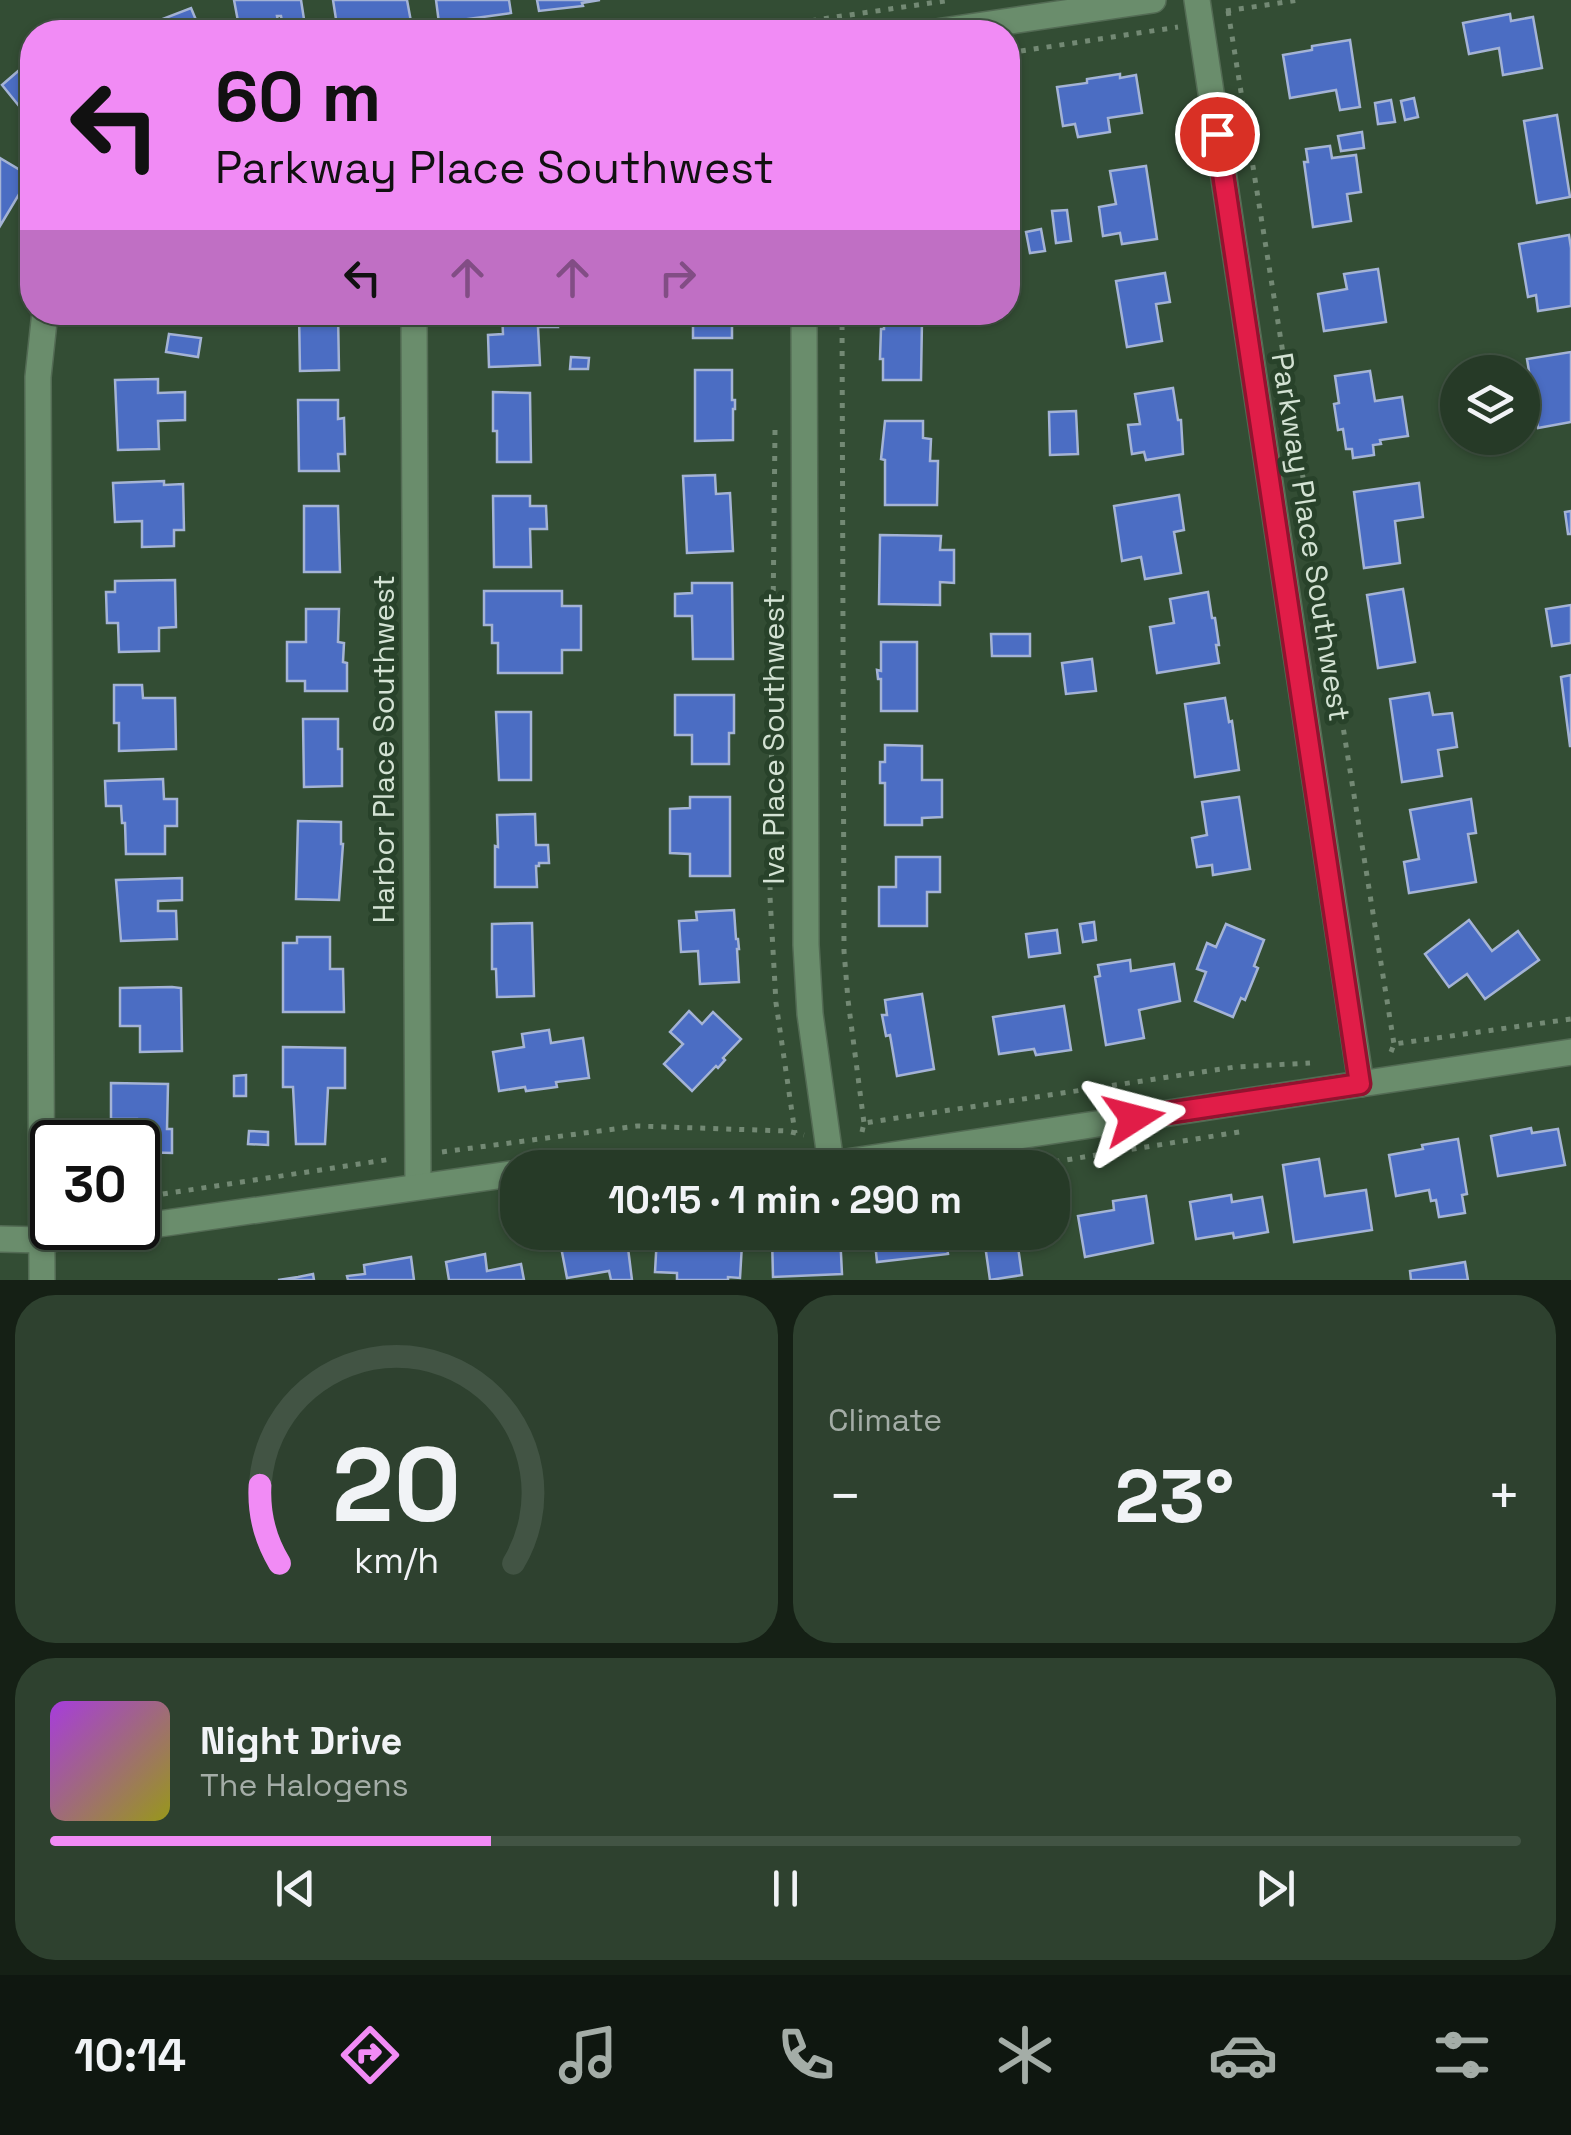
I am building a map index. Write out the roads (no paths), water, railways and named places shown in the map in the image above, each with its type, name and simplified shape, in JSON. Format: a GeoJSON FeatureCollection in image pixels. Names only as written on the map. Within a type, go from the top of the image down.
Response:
{"type":"FeatureCollection","features":[{"type":"Feature","properties":{"kind":"street"},"geometry":{"type":"LineString","coordinates":[[1017,20],[1153,0]]}},
{"type":"Feature","properties":{"kind":"street","name":"Parkway Place Southwest"},"geometry":{"type":"LineString","coordinates":[[1197,0],[1359,1073]]}},
{"type":"Feature","properties":{"kind":"street"},"geometry":{"type":"LineString","coordinates":[[41,1120],[38,377],[44,325]]}},
{"type":"Feature","properties":{"kind":"street","name":"Harbor Place Southwest"},"geometry":{"type":"LineString","coordinates":[[414,325],[418,1186]]}},
{"type":"Feature","properties":{"kind":"street","name":"Iva Place Southwest"},"geometry":{"type":"LineString","coordinates":[[804,325],[806,945],[821,1150]]}},
{"type":"Feature","properties":{"kind":"street"},"geometry":{"type":"LineString","coordinates":[[873,1150],[1359,1073],[1571,1052]]}},
{"type":"Feature","properties":{"kind":"street"},"geometry":{"type":"LineString","coordinates":[[160,1224],[500,1175]]}},
{"type":"Feature","properties":{"kind":"street"},"geometry":{"type":"LineString","coordinates":[[0,1239],[30,1240]]}},
{"type":"Feature","properties":{"kind":"street"},"geometry":{"type":"LineString","coordinates":[[41,1250],[42,1280]]}}]}
